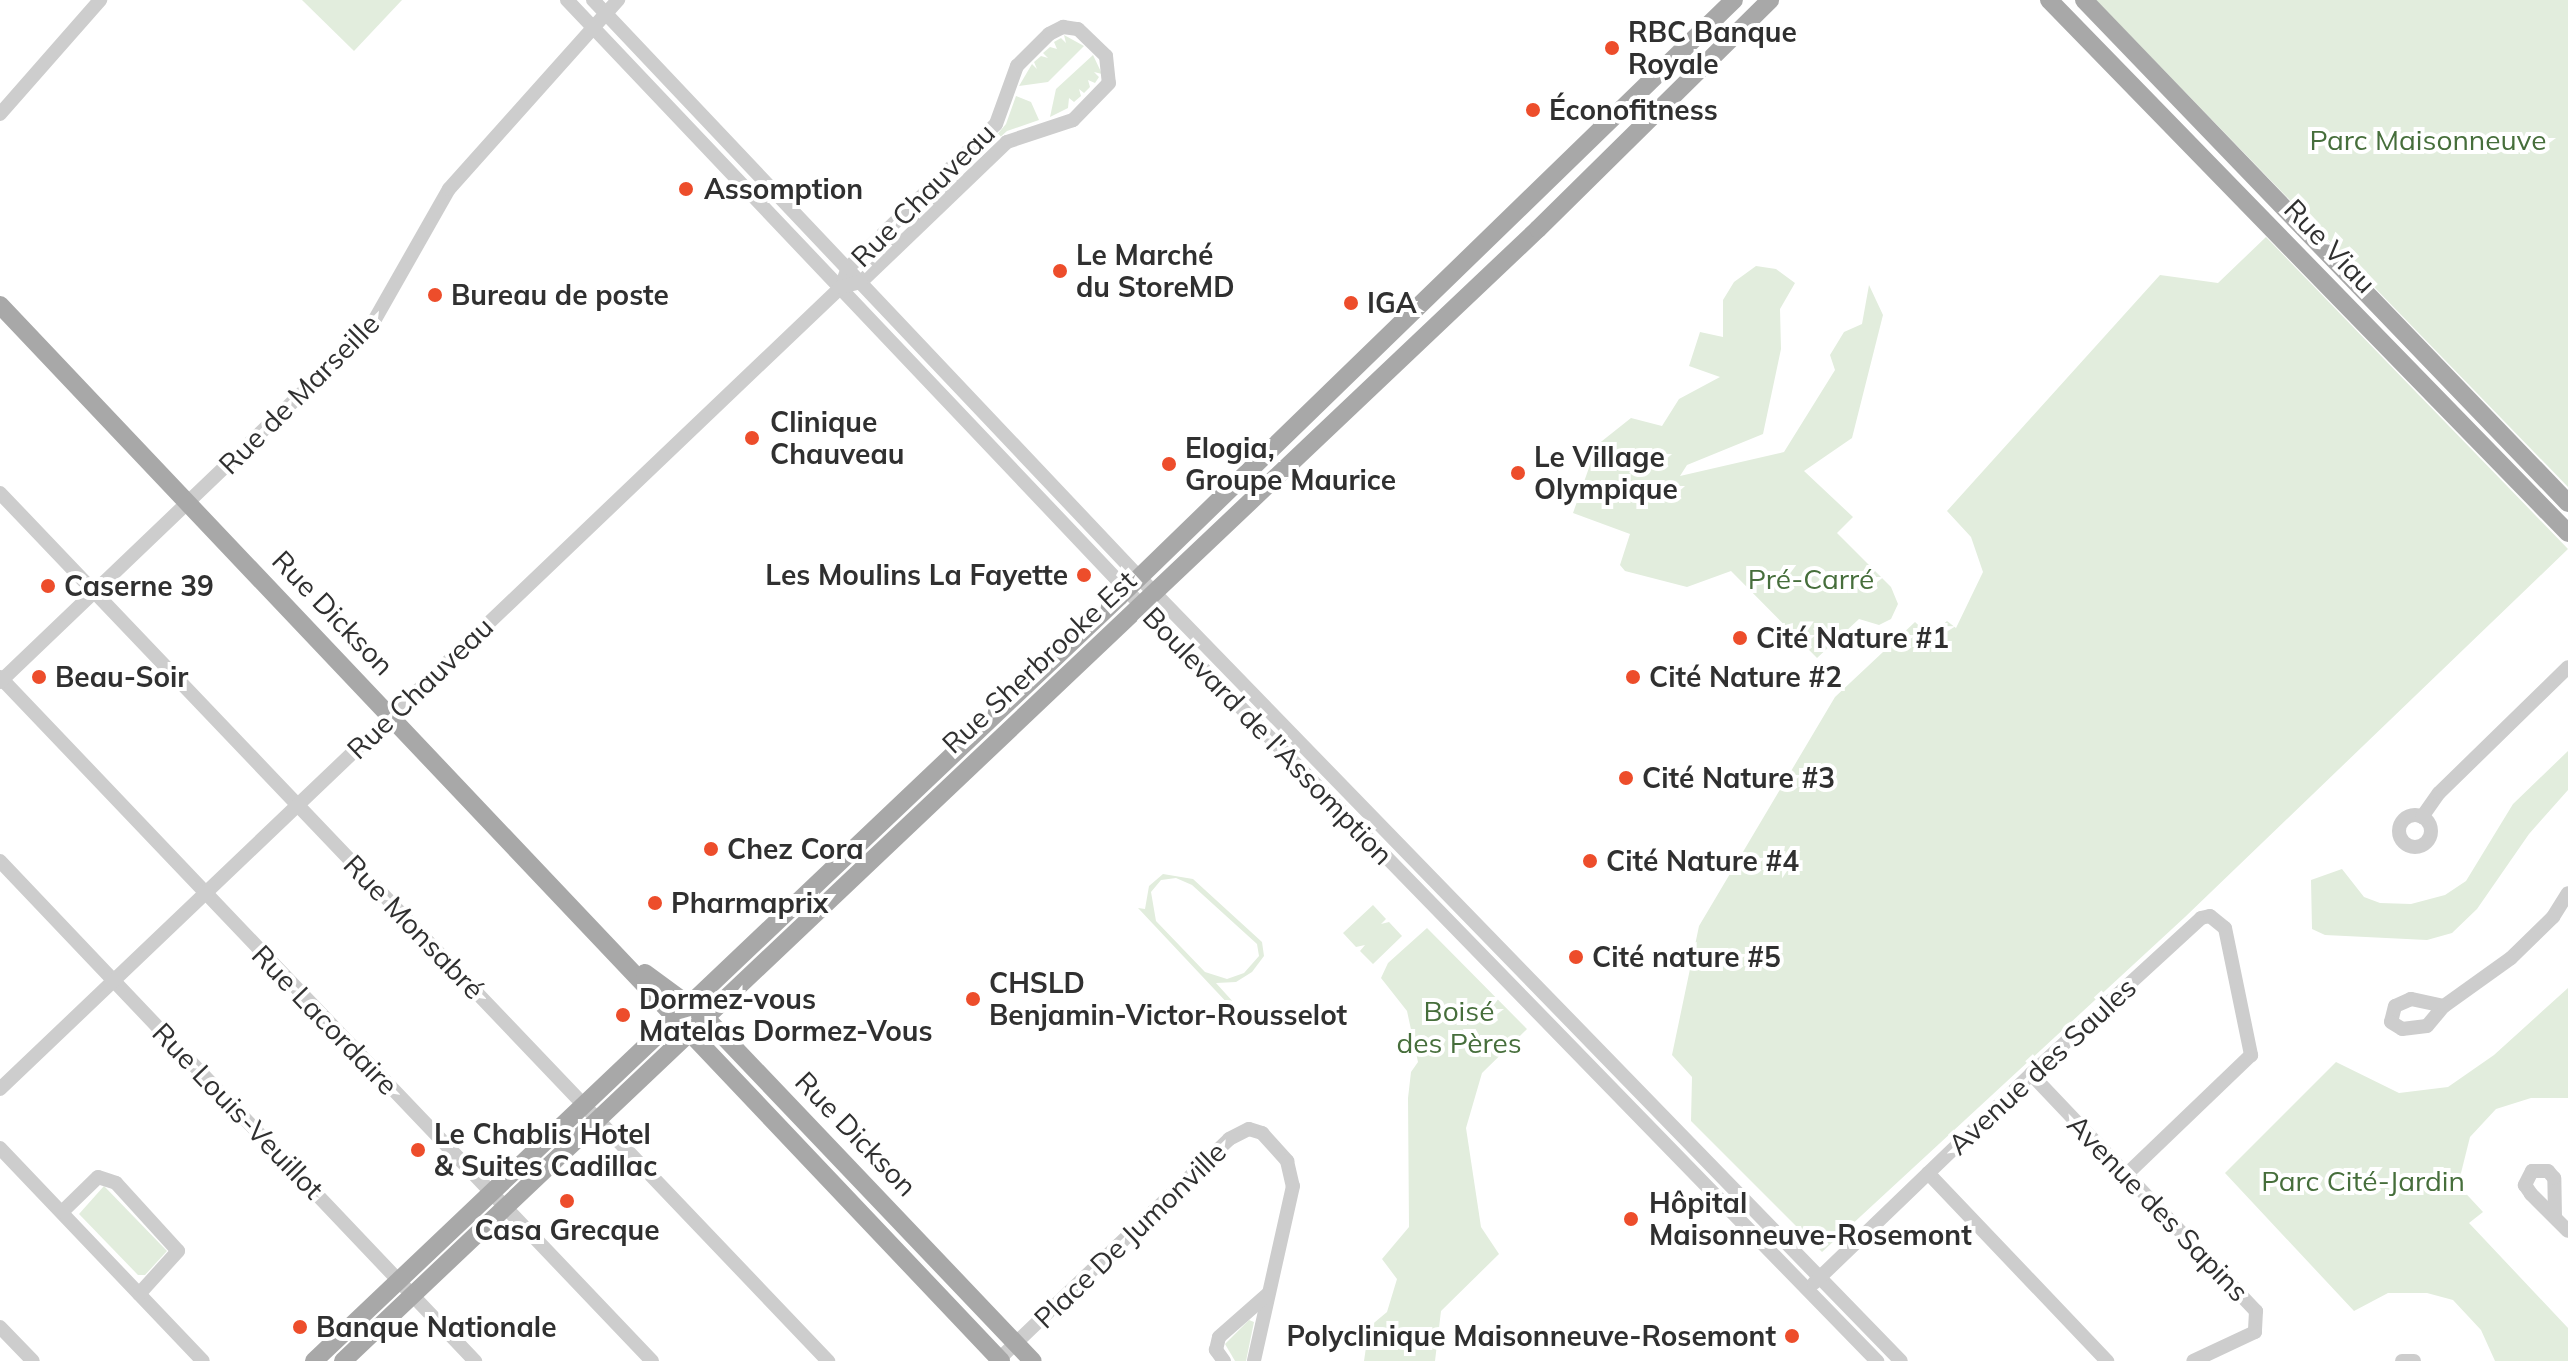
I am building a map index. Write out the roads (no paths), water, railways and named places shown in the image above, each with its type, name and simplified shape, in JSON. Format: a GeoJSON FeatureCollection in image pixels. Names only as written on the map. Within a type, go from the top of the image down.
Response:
{"type":"FeatureCollection","features":[{"type":"Feature","properties":{"kind":"main road","name":"Rue Sherbrooke Est"},"geometry":{"type":"LineString","coordinates":[[314,1361],[1132,583],[1734,0]]}},
{"type":"Feature","properties":{"kind":"main road","name":"Rue Sherbrooke Est"},"geometry":{"type":"LineString","coordinates":[[343,1361],[1147,598],[1770,0]]}},
{"type":"Feature","properties":{"kind":"main road","name":"Rue Viau"},"geometry":{"type":"LineString","coordinates":[[2049,0],[2568,533]]}},
{"type":"Feature","properties":{"kind":"main road","name":"Rue Viau"},"geometry":{"type":"LineString","coordinates":[[2084,0],[2568,503]]}},
{"type":"Feature","properties":{"kind":"main road"},"geometry":{"type":"LineString","coordinates":[[1669,64],[1687,82]]}},
{"type":"Feature","properties":{"kind":"main road","name":"Rue Dickson"},"geometry":{"type":"LineString","coordinates":[[0,305],[626,960],[674,1017],[999,1360]]}},
{"type":"Feature","properties":{"kind":"main road","name":"Rue Dickson"},"geometry":{"type":"LineString","coordinates":[[626,960],[705,1017],[1033,1361]]}},
{"type":"Feature","properties":{"kind":"street"},"geometry":{"type":"LineString","coordinates":[[0,114],[100,0]]}},
{"type":"Feature","properties":{"kind":"street","name":"Boulevard de l'Assomption"},"geometry":{"type":"LineString","coordinates":[[567,0],[1077,537],[1132,583],[1821,1276],[1901,1361]]}},
{"type":"Feature","properties":{"kind":"street","name":"Boulevard de l'Assomption"},"geometry":{"type":"LineString","coordinates":[[593,0],[1089,525],[1132,583]]}},
{"type":"Feature","properties":{"kind":"street","name":"Rue de Marseille"},"geometry":{"type":"LineString","coordinates":[[1,679],[370,328],[394,294],[444,196],[618,0]]}},
{"type":"Feature","properties":{"kind":"street","name":"Rue Chauveau"},"geometry":{"type":"LineString","coordinates":[[0,1089],[841,287],[848,268],[992,129],[1017,66],[1049,34],[1072,27],[1096,46],[1111,66],[1102,93],[1073,120],[1007,142],[861,282],[841,287]]}},
{"type":"Feature","properties":{"kind":"street","name":"Rue Monsabré"},"geometry":{"type":"LineString","coordinates":[[0,493],[828,1361]]}},
{"type":"Feature","properties":{"kind":"street"},"geometry":{"type":"LineString","coordinates":[[1077,537],[1089,525]]}},
{"type":"Feature","properties":{"kind":"street","name":"Boulevard de l'Assomption"},"geometry":{"type":"LineString","coordinates":[[1147,598],[1877,1361]]}},
{"type":"Feature","properties":{"kind":"street"},"geometry":{"type":"LineString","coordinates":[[2422,817],[2439,793],[2568,667]]}},
{"type":"Feature","properties":{"kind":"street","name":"Rue Lacordaire"},"geometry":{"type":"LineString","coordinates":[[1,679],[652,1361]]}},
{"type":"Feature","properties":{"kind":"street","name":"Rue Louis-Veuillot"},"geometry":{"type":"LineString","coordinates":[[0,861],[475,1361]]}},
{"type":"Feature","properties":{"kind":"street"},"geometry":{"type":"LineString","coordinates":[[2444,1006],[2511,958],[2553,917],[2568,893]]}},
{"type":"Feature","properties":{"kind":"street","name":"Avenue des Saules"},"geometry":{"type":"LineString","coordinates":[[1808,1288],[2031,1074],[2201,918],[2210,916],[2225,928],[2251,1055],[2126,1175]]}},
{"type":"Feature","properties":{"kind":"street","name":"Avenue des Sapins"},"geometry":{"type":"LineString","coordinates":[[2031,1074],[2256,1311],[2255,1332],[2193,1361]]}},
{"type":"Feature","properties":{"kind":"street","name":"Place De Jumonville"},"geometry":{"type":"LineString","coordinates":[[1016,1343],[1229,1139],[1249,1129],[1275,1146],[1292,1171],[1254,1361]]}},
{"type":"Feature","properties":{"kind":"street"},"geometry":{"type":"LineString","coordinates":[[0,1148],[203,1361]]}},
{"type":"Feature","properties":{"kind":"street"},"geometry":{"type":"LineString","coordinates":[[1928,1173],[2107,1361]]}},
{"type":"Feature","properties":{"kind":"street"},"geometry":{"type":"LineString","coordinates":[[62,1212],[98,1177],[116,1183],[178,1251],[139,1294]]}},
{"type":"Feature","properties":{"kind":"street"},"geometry":{"type":"LineString","coordinates":[[2555,1217],[2568,1231]]}},
{"type":"Feature","properties":{"kind":"street"},"geometry":{"type":"LineString","coordinates":[[1224,1361],[1216,1350],[1219,1337],[1269,1294]]}},
{"type":"Feature","properties":{"kind":"street"},"geometry":{"type":"LineString","coordinates":[[0,1327],[33,1361]]}},
{"type":"Feature","properties":{"kind":"street"},"geometry":{"type":"LineString","coordinates":[[999,1360],[1016,1343]]}},
{"type":"Feature","properties":{"kind":"street"},"geometry":{"type":"LineString","coordinates":[[2402,1361],[2414,1361]]}},
{"type":"Feature","properties":{"kind":"place","name":"RBC Banque Royale"},"geometry":{"type":"Point","coordinates":[1612,48]}},
{"type":"Feature","properties":{"kind":"place","name":"Éconofitness"},"geometry":{"type":"Point","coordinates":[1533,110]}},
{"type":"Feature","properties":{"kind":"place","name":"Assomption"},"geometry":{"type":"Point","coordinates":[686,189]}},
{"type":"Feature","properties":{"kind":"place","name":"Le Marché du StoreMD"},"geometry":{"type":"Point","coordinates":[1060,271]}},
{"type":"Feature","properties":{"kind":"place","name":"Bureau de poste"},"geometry":{"type":"Point","coordinates":[435,295]}},
{"type":"Feature","properties":{"kind":"place","name":"IGA"},"geometry":{"type":"Point","coordinates":[1351,303]}},
{"type":"Feature","properties":{"kind":"place","name":"Clinique Chauveau"},"geometry":{"type":"Point","coordinates":[752,438]}},
{"type":"Feature","properties":{"kind":"place","name":"Elogia, Groupe Maurice"},"geometry":{"type":"Point","coordinates":[1169,464]}},
{"type":"Feature","properties":{"kind":"place","name":"Le Village Olympique"},"geometry":{"type":"Point","coordinates":[1518,473]}},
{"type":"Feature","properties":{"kind":"place","name":"Les Moulins La Fayette"},"geometry":{"type":"Point","coordinates":[1084,575]}},
{"type":"Feature","properties":{"kind":"place","name":"Caserne 39"},"geometry":{"type":"Point","coordinates":[48,586]}},
{"type":"Feature","properties":{"kind":"place","name":"Cité Nature #1"},"geometry":{"type":"Point","coordinates":[1740,638]}},
{"type":"Feature","properties":{"kind":"place","name":"Beau-Soir"},"geometry":{"type":"Point","coordinates":[39,677]}},
{"type":"Feature","properties":{"kind":"place","name":"Cité Nature #2"},"geometry":{"type":"Point","coordinates":[1633,677]}},
{"type":"Feature","properties":{"kind":"place","name":"Cité Nature #3"},"geometry":{"type":"Point","coordinates":[1626,778]}},
{"type":"Feature","properties":{"kind":"place","name":"Chez Cora"},"geometry":{"type":"Point","coordinates":[711,849]}},
{"type":"Feature","properties":{"kind":"place","name":"Cité Nature #4"},"geometry":{"type":"Point","coordinates":[1590,861]}},
{"type":"Feature","properties":{"kind":"place","name":"Pharmaprix"},"geometry":{"type":"Point","coordinates":[655,903]}},
{"type":"Feature","properties":{"kind":"place","name":"Cité nature #5"},"geometry":{"type":"Point","coordinates":[1576,957]}},
{"type":"Feature","properties":{"kind":"place","name":"CHSLD Benjamin-Victor-Rousselot"},"geometry":{"type":"Point","coordinates":[973,999]}},
{"type":"Feature","properties":{"kind":"place","name":"Dormez-vous Matelas Dormez-Vous"},"geometry":{"type":"Point","coordinates":[623,1015]}},
{"type":"Feature","properties":{"kind":"place","name":"Le Chablis Hotel & Suites Cadillac"},"geometry":{"type":"Point","coordinates":[418,1150]}},
{"type":"Feature","properties":{"kind":"place","name":"Casa Grecque"},"geometry":{"type":"Point","coordinates":[567,1201]}},
{"type":"Feature","properties":{"kind":"place","name":"Hôpital Maisonneuve-Rosemont"},"geometry":{"type":"Point","coordinates":[1631,1219]}},
{"type":"Feature","properties":{"kind":"place","name":"Banque Nationale"},"geometry":{"type":"Point","coordinates":[300,1327]}},
{"type":"Feature","properties":{"kind":"place","name":"Polyclinique Maisonneuve-Rosemont"},"geometry":{"type":"Point","coordinates":[1792,1336]}},
{"type":"Feature","properties":{"kind":"park label","name":"Parc Maisonneuve"},"geometry":{"type":"Point","coordinates":[2428,140]}},
{"type":"Feature","properties":{"kind":"park label","name":"Pré-Carré"},"geometry":{"type":"Point","coordinates":[1811,579]}},
{"type":"Feature","properties":{"kind":"park label","name":"Boisé des Pères"},"geometry":{"type":"Point","coordinates":[1459,1027]}},
{"type":"Feature","properties":{"kind":"park label","name":"Parc Cité-Jardin"},"geometry":{"type":"Point","coordinates":[2363,1181]}}]}
